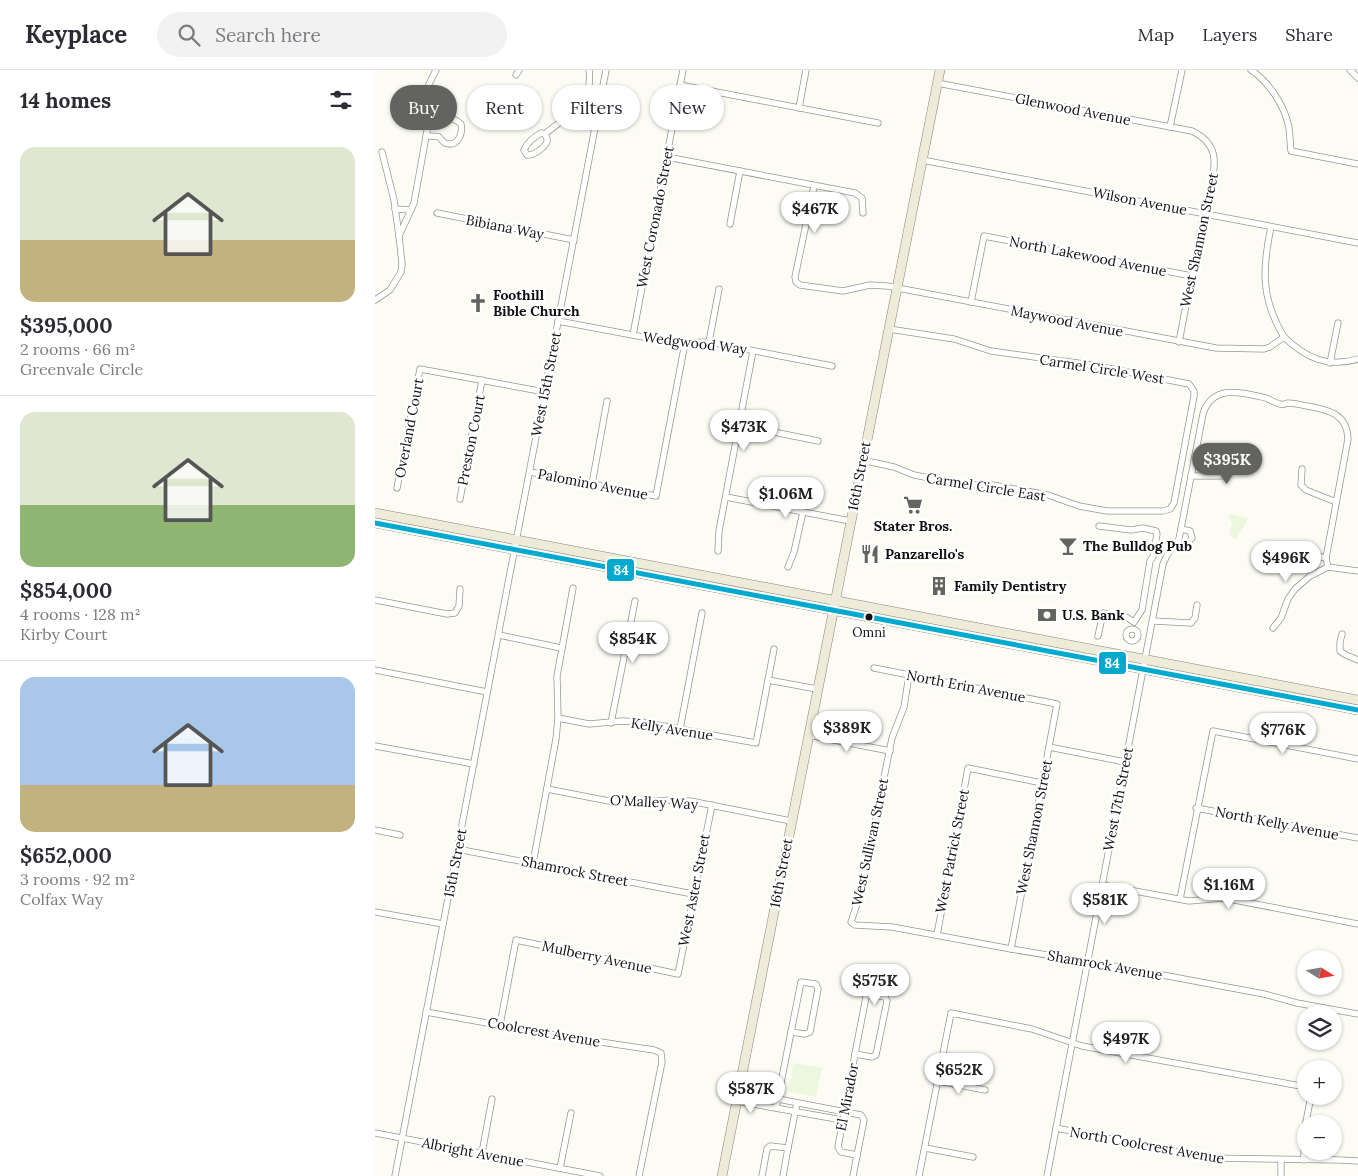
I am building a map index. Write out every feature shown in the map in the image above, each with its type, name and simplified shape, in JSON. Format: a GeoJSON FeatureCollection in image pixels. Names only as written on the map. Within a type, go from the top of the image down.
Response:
{"type":"FeatureCollection","features":[{"type":"Feature","properties":{"kind":"main road","name":"16th Street"},"geometry":{"type":"LineString","coordinates":[[721,1176],[940,70]]}},
{"type":"Feature","properties":{"kind":"main road"},"geometry":{"type":"LineString","coordinates":[[375,514],[515,545],[997,636],[1358,710]]}},
{"type":"Feature","properties":{"kind":"main road"},"geometry":{"type":"LineString","coordinates":[[375,523],[515,545]]}},
{"type":"Feature","properties":{"kind":"main road"},"geometry":{"type":"LineString","coordinates":[[1144,665],[1358,700]]}},
{"type":"Feature","properties":{"kind":"street"},"geometry":{"type":"LineString","coordinates":[[429,85],[436,70]]}},
{"type":"Feature","properties":{"kind":"street"},"geometry":{"type":"LineString","coordinates":[[588,85],[589,70]]}},
{"type":"Feature","properties":{"kind":"street","name":"West 15th Street"},"geometry":{"type":"LineString","coordinates":[[603,85],[606,70]]}},
{"type":"Feature","properties":{"kind":"street","name":"West Coronado Street"},"geometry":{"type":"LineString","coordinates":[[680,85],[683,70]]}},
{"type":"Feature","properties":{"kind":"street"},"geometry":{"type":"LineString","coordinates":[[799,108],[807,70]]}},
{"type":"Feature","properties":{"kind":"street"},"geometry":{"type":"LineString","coordinates":[[1170,127],[1182,70]]}},
{"type":"Feature","properties":{"kind":"street"},"geometry":{"type":"LineString","coordinates":[[1251,70],[1264,82],[1283,109],[1289,127],[1291,151],[1358,164]]}},
{"type":"Feature","properties":{"kind":"street"},"geometry":{"type":"LineString","coordinates":[[1350,70],[1358,78]]}},
{"type":"Feature","properties":{"kind":"street","name":"Glenwood Avenue"},"geometry":{"type":"LineString","coordinates":[[937,83],[1192,131],[1207,141]]}},
{"type":"Feature","properties":{"kind":"street"},"geometry":{"type":"LineString","coordinates":[[724,94],[878,123]]}},
{"type":"Feature","properties":{"kind":"street"},"geometry":{"type":"LineString","coordinates":[[426,136],[438,137],[450,143],[459,139],[461,124],[457,121]]}},
{"type":"Feature","properties":{"kind":"street"},"geometry":{"type":"LineString","coordinates":[[545,134],[552,128]]}},
{"type":"Feature","properties":{"kind":"street"},"geometry":{"type":"LineString","coordinates":[[399,236],[414,203],[427,130]]}},
{"type":"Feature","properties":{"kind":"street","name":"West 15th Street"},"geometry":{"type":"LineString","coordinates":[[515,545],[594,130]]}},
{"type":"Feature","properties":{"kind":"street","name":"West Coronado Street"},"geometry":{"type":"LineString","coordinates":[[633,335],[672,130]]}},
{"type":"Feature","properties":{"kind":"street","name":"West Shannon Street"},"geometry":{"type":"LineString","coordinates":[[1179,342],[1191,276],[1215,168],[1213,151],[1207,141]]}},
{"type":"Feature","properties":{"kind":"street"},"geometry":{"type":"LineString","coordinates":[[375,300],[390,290],[401,272],[402,264],[395,209],[382,152]]}},
{"type":"Feature","properties":{"kind":"street"},"geometry":{"type":"LineString","coordinates":[[667,157],[855,193],[862,198],[863,213]]}},
{"type":"Feature","properties":{"kind":"street","name":"Wilson Avenue"},"geometry":{"type":"LineString","coordinates":[[922,160],[1358,243]]}},
{"type":"Feature","properties":{"kind":"street"},"geometry":{"type":"LineString","coordinates":[[730,224],[740,171]]}},
{"type":"Feature","properties":{"kind":"street","name":"Maywood Avenue"},"geometry":{"type":"LineString","coordinates":[[814,186],[796,271],[796,282],[800,285],[843,291],[870,285],[896,288],[1216,348],[1252,350],[1270,347],[1284,337]]}},
{"type":"Feature","properties":{"kind":"street"},"geometry":{"type":"LineString","coordinates":[[395,209],[411,210]]}},
{"type":"Feature","properties":{"kind":"street","name":"Bibiana Way"},"geometry":{"type":"LineString","coordinates":[[437,213],[574,240]]}},
{"type":"Feature","properties":{"kind":"street"},"geometry":{"type":"LineString","coordinates":[[1271,227],[1264,278],[1270,310],[1284,337],[1304,354],[1330,362],[1358,359]]}},
{"type":"Feature","properties":{"kind":"street","name":"North Lakewood Avenue"},"geometry":{"type":"LineString","coordinates":[[971,302],[984,236],[1191,276]]}},
{"type":"Feature","properties":{"kind":"street"},"geometry":{"type":"LineString","coordinates":[[709,342],[719,289]]}},
{"type":"Feature","properties":{"kind":"street","name":"Wedgwood Way"},"geometry":{"type":"LineString","coordinates":[[558,321],[675,343],[709,342],[832,366]]}},
{"type":"Feature","properties":{"kind":"street"},"geometry":{"type":"LineString","coordinates":[[1330,362],[1338,323]]}},
{"type":"Feature","properties":{"kind":"street","name":"Carmel Circle West"},"geometry":{"type":"LineString","coordinates":[[889,329],[954,339],[991,351],[1092,365],[1189,384],[1194,391],[1194,396],[1174,503],[1170,509]]}},
{"type":"Feature","properties":{"kind":"street","name":"Palomino Avenue"},"geometry":{"type":"LineString","coordinates":[[530,472],[656,496],[685,343]]}},
{"type":"Feature","properties":{"kind":"street"},"geometry":{"type":"LineString","coordinates":[[718,551],[719,531],[753,351]]}},
{"type":"Feature","properties":{"kind":"street","name":"Overland Court"},"geometry":{"type":"LineString","coordinates":[[397,488],[420,369],[482,380]]}},
{"type":"Feature","properties":{"kind":"street"},"geometry":{"type":"LineString","coordinates":[[482,380],[545,392]]}},
{"type":"Feature","properties":{"kind":"street","name":"Preston Court"},"geometry":{"type":"LineString","coordinates":[[460,499],[482,380]]}},
{"type":"Feature","properties":{"kind":"street","name":"West 17th Street"},"geometry":{"type":"LineString","coordinates":[[1047,1176],[1125,762],[1150,641],[1163,564],[1167,555],[1179,540],[1203,414],[1207,404],[1219,393],[1226,392],[1265,398],[1279,404],[1295,404],[1330,411],[1338,416],[1345,425],[1348,439],[1326,558]]}},
{"type":"Feature","properties":{"kind":"street"},"geometry":{"type":"LineString","coordinates":[[592,484],[607,401]]}},
{"type":"Feature","properties":{"kind":"street"},"geometry":{"type":"LineString","coordinates":[[739,425],[819,441]]}},
{"type":"Feature","properties":{"kind":"street"},"geometry":{"type":"LineString","coordinates":[[1191,476],[1227,475],[1234,470],[1235,457]]}},
{"type":"Feature","properties":{"kind":"street","name":"Carmel Circle East"},"geometry":{"type":"LineString","coordinates":[[863,460],[894,467],[921,477],[961,484],[993,485],[1048,495],[1079,506],[1107,512],[1163,511],[1170,509]]}},
{"type":"Feature","properties":{"kind":"street"},"geometry":{"type":"LineString","coordinates":[[1302,469],[1301,485],[1306,490],[1336,502]]}},
{"type":"Feature","properties":{"kind":"street"},"geometry":{"type":"LineString","coordinates":[[725,497],[850,521]]}},
{"type":"Feature","properties":{"kind":"street"},"geometry":{"type":"LineString","coordinates":[[788,567],[794,552],[803,512]]}},
{"type":"Feature","properties":{"kind":"street"},"geometry":{"type":"LineString","coordinates":[[1099,526],[1131,530],[1150,529],[1156,531],[1157,534],[1153,557],[1150,561],[1142,610],[1134,622],[1133,629]]}},
{"type":"Feature","properties":{"kind":"street","name":"West 17th Street"},"geometry":{"type":"LineString","coordinates":[[1176,544],[1187,544],[1192,538],[1190,531],[1181,529]]}},
{"type":"Feature","properties":{"kind":"street","name":"15th Street"},"geometry":{"type":"LineString","coordinates":[[395,1176],[515,545]]}},
{"type":"Feature","properties":{"kind":"street"},"geometry":{"type":"LineString","coordinates":[[1264,566],[1265,557],[1271,550],[1279,547],[1326,558],[1328,567]]}},
{"type":"Feature","properties":{"kind":"street"},"geometry":{"type":"LineString","coordinates":[[1273,628],[1281,618],[1288,599],[1295,589],[1310,576],[1328,567],[1358,571]]}},
{"type":"Feature","properties":{"kind":"street"},"geometry":{"type":"LineString","coordinates":[[533,863],[558,718],[557,676],[573,588]]}},
{"type":"Feature","properties":{"kind":"street"},"geometry":{"type":"LineString","coordinates":[[375,600],[447,614],[455,613],[459,606],[460,590]]}},
{"type":"Feature","properties":{"kind":"street"},"geometry":{"type":"LineString","coordinates":[[611,723],[635,600]]}},
{"type":"Feature","properties":{"kind":"street"},"geometry":{"type":"LineString","coordinates":[[1153,621],[1191,623],[1195,618],[1197,605]]}},
{"type":"Feature","properties":{"kind":"street"},"geometry":{"type":"LineString","coordinates":[[680,729],[702,613]]}},
{"type":"Feature","properties":{"kind":"street"},"geometry":{"type":"LineString","coordinates":[[1099,636],[1103,613],[1126,617],[1134,622]]}},
{"type":"Feature","properties":{"kind":"street"},"geometry":{"type":"LineString","coordinates":[[1133,629],[1137,631],[1137,637]]}},
{"type":"Feature","properties":{"kind":"street"},"geometry":{"type":"LineString","coordinates":[[1133,629],[1129,630],[1127,636],[1132,640],[1137,637],[1150,641]]}},
{"type":"Feature","properties":{"kind":"street"},"geometry":{"type":"LineString","coordinates":[[1342,634],[1340,651],[1358,660]]}},
{"type":"Feature","properties":{"kind":"street"},"geometry":{"type":"LineString","coordinates":[[499,635],[561,648]]}},
{"type":"Feature","properties":{"kind":"street"},"geometry":{"type":"LineString","coordinates":[[774,649],[768,680],[817,689]]}},
{"type":"Feature","properties":{"kind":"street","name":"North Erin Avenue"},"geometry":{"type":"LineString","coordinates":[[874,668],[1057,704]]}},
{"type":"Feature","properties":{"kind":"street"},"geometry":{"type":"LineString","coordinates":[[375,670],[487,692]]}},
{"type":"Feature","properties":{"kind":"street","name":"West Sullivan Street"},"geometry":{"type":"LineString","coordinates":[[851,922],[861,892],[889,751],[903,707],[909,675]]}},
{"type":"Feature","properties":{"kind":"street","name":"Kelly Avenue"},"geometry":{"type":"LineString","coordinates":[[558,718],[589,724],[637,722],[756,743],[768,680]]}},
{"type":"Feature","properties":{"kind":"street","name":"West Shannon Street"},"geometry":{"type":"LineString","coordinates":[[1011,949],[1057,704]]}},
{"type":"Feature","properties":{"kind":"street"},"geometry":{"type":"LineString","coordinates":[[1180,899],[1196,808],[1213,731],[1358,759]]}},
{"type":"Feature","properties":{"kind":"street"},"geometry":{"type":"LineString","coordinates":[[808,735],[889,751]]}},
{"type":"Feature","properties":{"kind":"street"},"geometry":{"type":"LineString","coordinates":[[375,746],[474,764]]}},
{"type":"Feature","properties":{"kind":"street"},"geometry":{"type":"LineString","coordinates":[[1049,747],[1125,762]]}},
{"type":"Feature","properties":{"kind":"street","name":"West Patrick Street"},"geometry":{"type":"LineString","coordinates":[[937,935],[968,768],[1042,783]]}},
{"type":"Feature","properties":{"kind":"street","name":"O'Malley Way"},"geometry":{"type":"LineString","coordinates":[[547,789],[609,800],[634,802],[673,800],[711,805],[791,821]]}},
{"type":"Feature","properties":{"kind":"street","name":"West Aster Street"},"geometry":{"type":"LineString","coordinates":[[678,974],[711,805]]}},
{"type":"Feature","properties":{"kind":"street","name":"North Kelly Avenue"},"geometry":{"type":"LineString","coordinates":[[1196,808],[1358,838]]}},
{"type":"Feature","properties":{"kind":"street"},"geometry":{"type":"LineString","coordinates":[[375,830],[400,835]]}},
{"type":"Feature","properties":{"kind":"street","name":"Shamrock Street"},"geometry":{"type":"LineString","coordinates":[[457,849],[693,894]]}},
{"type":"Feature","properties":{"kind":"street"},"geometry":{"type":"LineString","coordinates":[[1102,885],[1189,901],[1224,898],[1358,924]]}},
{"type":"Feature","properties":{"kind":"street"},"geometry":{"type":"LineString","coordinates":[[375,912],[443,924]]}},
{"type":"Feature","properties":{"kind":"street","name":"Shamrock Avenue"},"geometry":{"type":"LineString","coordinates":[[851,922],[855,925],[892,927],[1125,968],[1256,992],[1297,1003],[1358,1014]]}},
{"type":"Feature","properties":{"kind":"street","name":"Mulberry Avenue"},"geometry":{"type":"LineString","coordinates":[[500,1025],[516,940],[678,974]]}},
{"type":"Feature","properties":{"kind":"street"},"geometry":{"type":"LineString","coordinates":[[777,1108],[778,1099],[791,1032],[801,982],[816,984],[818,989],[810,1032],[805,1034],[791,1032]]}},
{"type":"Feature","properties":{"kind":"street","name":"El Mirador"},"geometry":{"type":"LineString","coordinates":[[855,1054],[872,1057],[876,1055],[887,1001],[885,997],[869,994],[866,997],[843,1112],[838,1149],[842,1153],[857,1155]]}},
{"type":"Feature","properties":{"kind":"street","name":"Coolcrest Avenue"},"geometry":{"type":"LineString","coordinates":[[426,1012],[554,1035],[654,1050],[661,1053],[662,1062],[639,1176]]}},
{"type":"Feature","properties":{"kind":"street"},"geometry":{"type":"LineString","coordinates":[[919,1176],[951,1014],[1032,1029],[1072,1043],[1297,1085]]}},
{"type":"Feature","properties":{"kind":"street"},"geometry":{"type":"LineString","coordinates":[[938,1081],[985,1090]]}},
{"type":"Feature","properties":{"kind":"street"},"geometry":{"type":"LineString","coordinates":[[739,1087],[764,1092],[778,1099],[859,1114],[863,1117],[853,1176]]}},
{"type":"Feature","properties":{"kind":"street"},"geometry":{"type":"LineString","coordinates":[[482,1154],[492,1099]]}},
{"type":"Feature","properties":{"kind":"street"},"geometry":{"type":"LineString","coordinates":[[736,1100],[842,1120]]}},
{"type":"Feature","properties":{"kind":"street"},"geometry":{"type":"LineString","coordinates":[[783,1176],[797,1103]]}},
{"type":"Feature","properties":{"kind":"street"},"geometry":{"type":"LineString","coordinates":[[560,1168],[571,1113]]}},
{"type":"Feature","properties":{"kind":"street","name":"North Coolcrest Avenue"},"geometry":{"type":"LineString","coordinates":[[1056,1128],[1207,1158],[1297,1160]]}},
{"type":"Feature","properties":{"kind":"street","name":"Albright Avenue"},"geometry":{"type":"LineString","coordinates":[[375,1133],[600,1176]]}},
{"type":"Feature","properties":{"kind":"street"},"geometry":{"type":"LineString","coordinates":[[762,1176],[769,1146],[788,1148]]}},
{"type":"Feature","properties":{"kind":"street"},"geometry":{"type":"LineString","coordinates":[[925,1148],[973,1157]]}},
{"type":"Feature","properties":{"kind":"street"},"geometry":{"type":"LineString","coordinates":[[1281,1160],[1281,1176]]}},
{"type":"Feature","properties":{"kind":"street","name":"North Coolcrest Avenue"},"geometry":{"type":"LineString","coordinates":[[1339,1160],[1358,1161]]}},
{"type":"Feature","properties":{"kind":"green space"},"geometry":{"type":"Polygon","coordinates":[[[1230,514],[1248,518],[1237,539],[1229,534],[1232,524],[1229,518],[1230,514]]]}},
{"type":"Feature","properties":{"kind":"green space"},"geometry":{"type":"Polygon","coordinates":[[[796,1063],[822,1068],[816,1097],[790,1092],[788,1089],[790,1079],[793,1077],[791,1075],[793,1065],[796,1063]]]}},
{"type":"Feature","properties":{"kind":"transit line","name":"84"},"geometry":{"type":"LineString","coordinates":[[375,523],[1358,710]]}},
{"type":"Feature","properties":{"kind":"place","name":"Foothill Bible Church"},"geometry":{"type":"Point","coordinates":[478,303]}},
{"type":"Feature","properties":{"kind":"place","name":"Stater Bros."},"geometry":{"type":"Point","coordinates":[913,505]}},
{"type":"Feature","properties":{"kind":"place","name":"The Bulldog Pub"},"geometry":{"type":"Point","coordinates":[1068,546]}},
{"type":"Feature","properties":{"kind":"place","name":"Panzarello's"},"geometry":{"type":"Point","coordinates":[870,554]}},
{"type":"Feature","properties":{"kind":"place","name":"Family Dentistry"},"geometry":{"type":"Point","coordinates":[939,586]}},
{"type":"Feature","properties":{"kind":"place","name":"U.S. Bank"},"geometry":{"type":"Point","coordinates":[1047,615]}},
{"type":"Feature","properties":{"kind":"place","name":"Omni"},"geometry":{"type":"Point","coordinates":[869,617]}}]}
